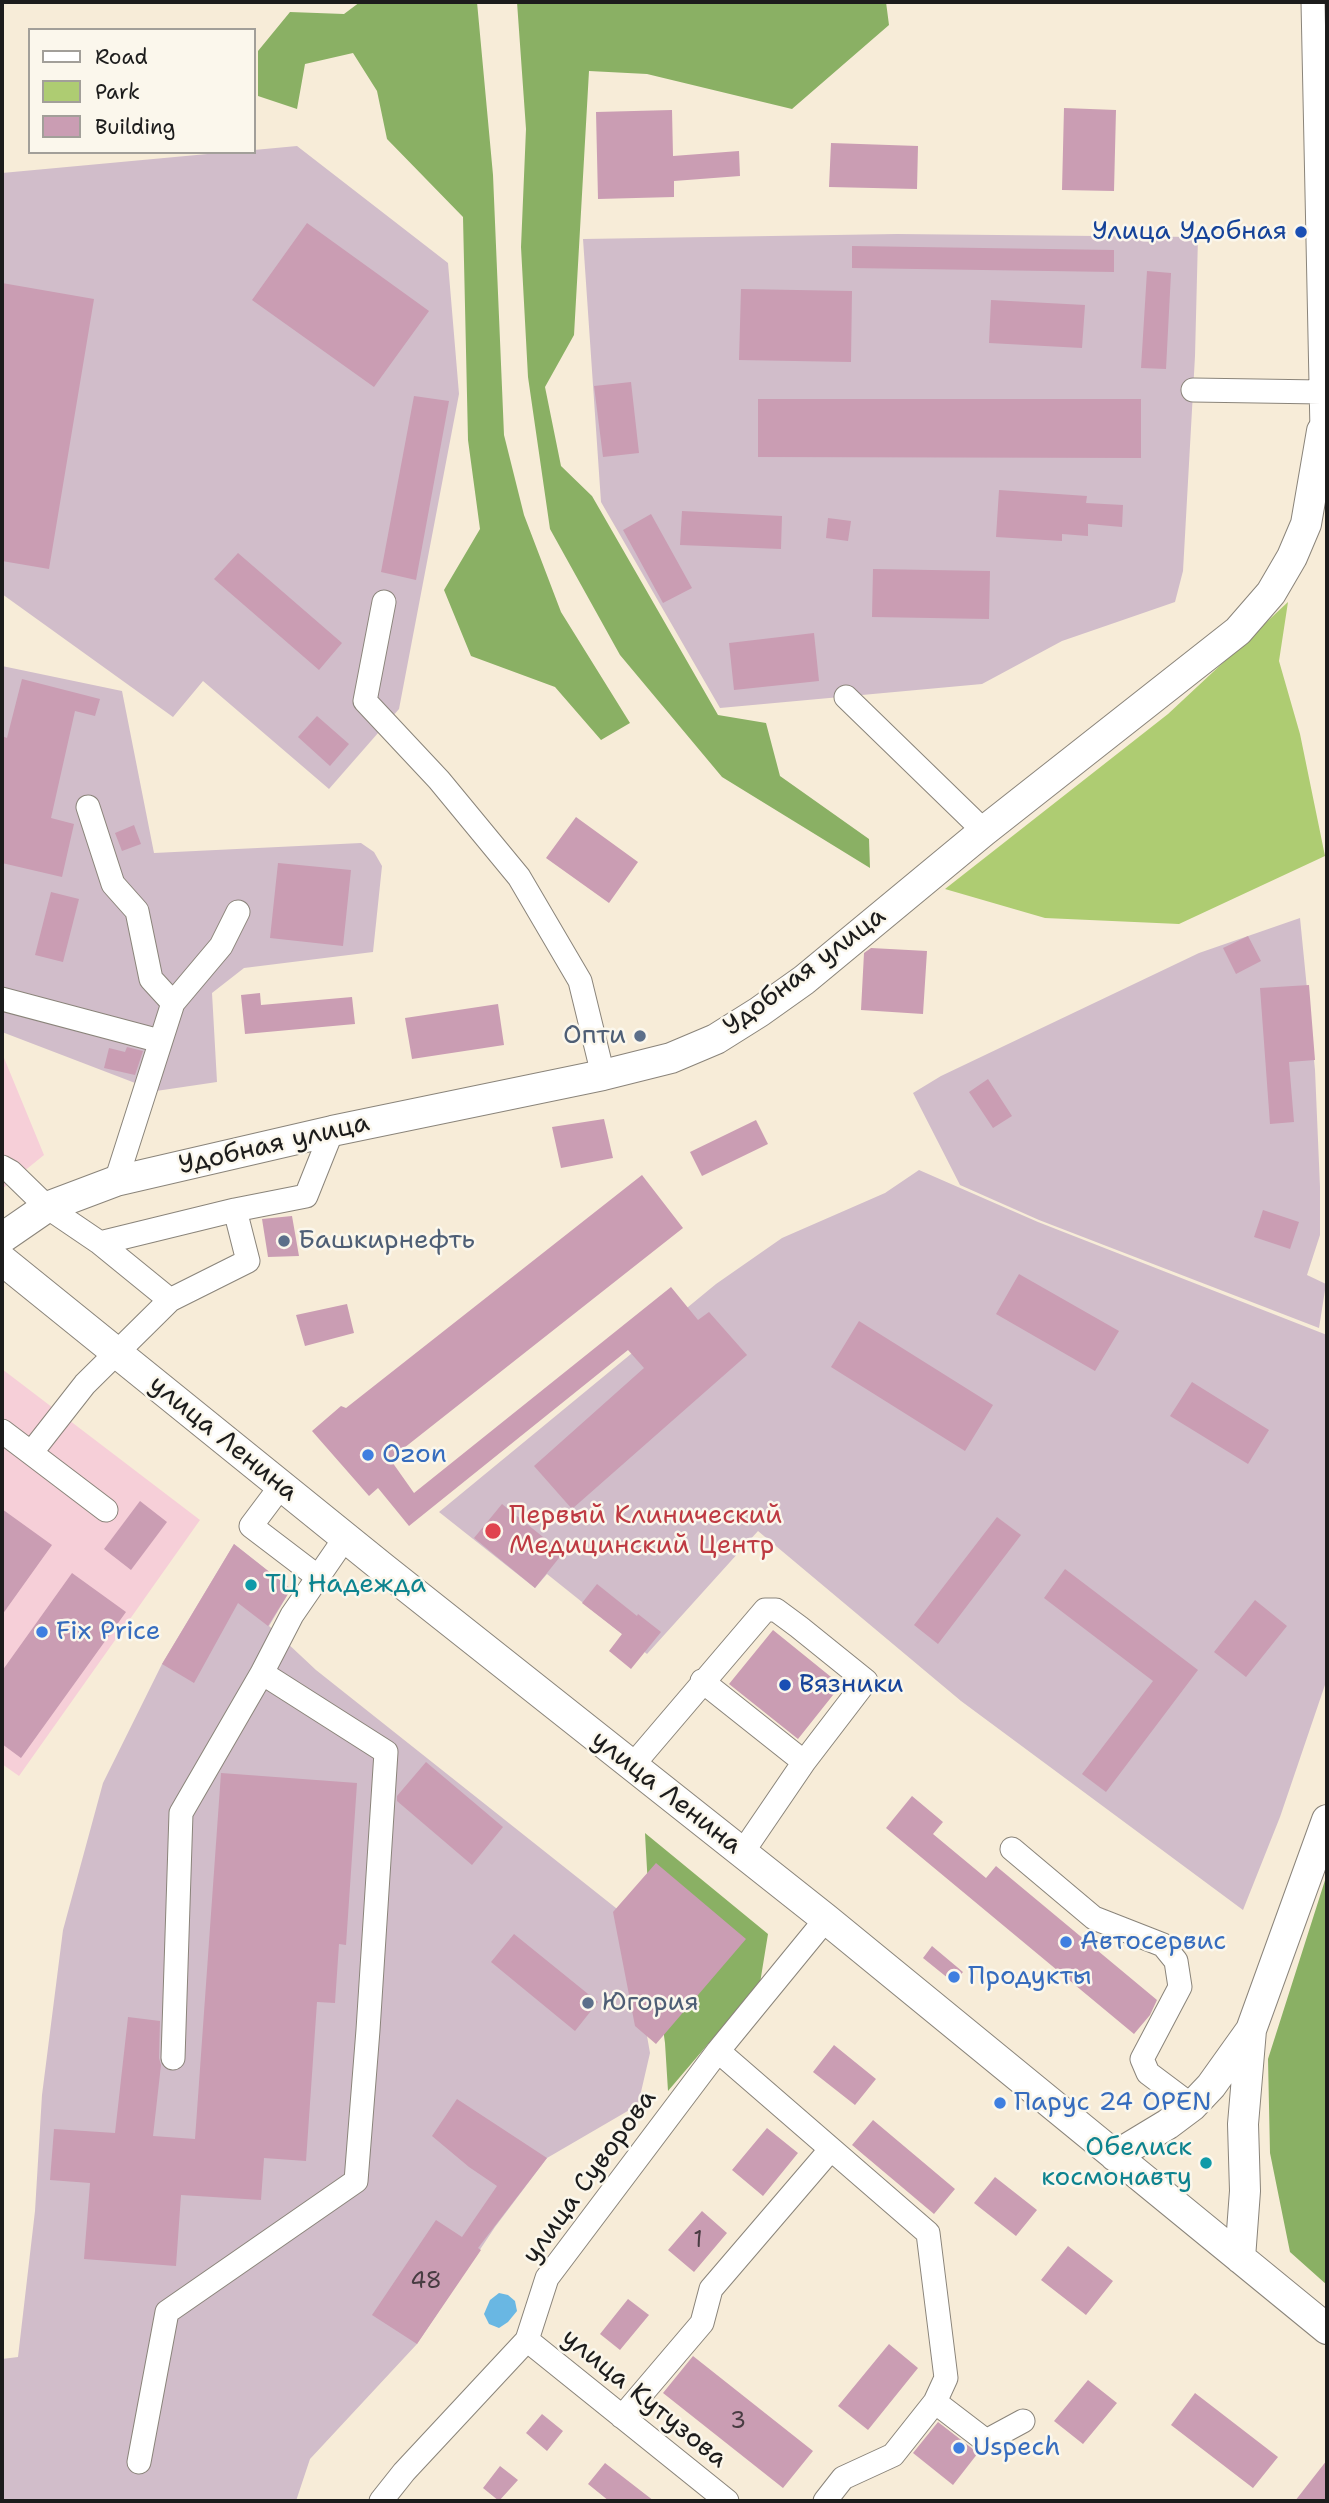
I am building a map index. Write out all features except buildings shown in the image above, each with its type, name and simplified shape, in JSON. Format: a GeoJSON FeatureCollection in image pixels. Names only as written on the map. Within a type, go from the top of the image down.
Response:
{"type":"FeatureCollection","features":[{"type":"Feature","properties":{"kind":"main road","name":"Удобная улица"},"geometry":{"type":"LineString","coordinates":[[2,1238],[47,1207],[116,1181],[332,1131],[603,1075],[671,1058],[716,1039],[804,980],[984,831],[1238,631],[1271,593],[1292,557],[1306,524],[1324,431]]}},
{"type":"Feature","properties":{"kind":"main road","name":"улица Ленина"},"geometry":{"type":"LineString","coordinates":[[2,1260],[345,1538],[826,1919],[1327,2329]]}},
{"type":"Feature","properties":{"kind":"main road"},"geometry":{"type":"LineString","coordinates":[[1240,2258],[1245,2191],[1243,2124],[1251,2030],[1327,1820]]}},
{"type":"Feature","properties":{"kind":"main road"},"geometry":{"type":"LineString","coordinates":[[1115,2156],[1192,2106],[1211,2086],[1251,2030]]}},
{"type":"Feature","properties":{"kind":"main road"},"geometry":{"type":"LineString","coordinates":[[1192,2106],[1209,2102],[1224,2106],[1243,2124]]}},
{"type":"Feature","properties":{"kind":"street"},"geometry":{"type":"LineString","coordinates":[[1313,2],[1324,431]]}},
{"type":"Feature","properties":{"kind":"street"},"geometry":{"type":"LineString","coordinates":[[1193,390],[1321,392]]}},
{"type":"Feature","properties":{"kind":"street"},"geometry":{"type":"LineString","coordinates":[[384,602],[365,701],[439,780],[520,877],[580,981],[603,1075]]}},
{"type":"Feature","properties":{"kind":"street"},"geometry":{"type":"LineString","coordinates":[[846,696],[984,831]]}},
{"type":"Feature","properties":{"kind":"street"},"geometry":{"type":"LineString","coordinates":[[89,807],[113,884],[137,911],[151,979],[173,1003]]}},
{"type":"Feature","properties":{"kind":"street"},"geometry":{"type":"LineString","coordinates":[[116,1181],[173,1003],[221,946],[239,912]]}},
{"type":"Feature","properties":{"kind":"street"},"geometry":{"type":"LineString","coordinates":[[2,999],[160,1041]]}},
{"type":"Feature","properties":{"kind":"street"},"geometry":{"type":"LineString","coordinates":[[100,1243],[235,1210],[306,1196],[332,1131]]}},
{"type":"Feature","properties":{"kind":"street"},"geometry":{"type":"LineString","coordinates":[[2,1167],[47,1207],[100,1243],[170,1300]]}},
{"type":"Feature","properties":{"kind":"street"},"geometry":{"type":"LineString","coordinates":[[31,1453],[85,1384],[170,1300],[248,1261],[235,1210]]}},
{"type":"Feature","properties":{"kind":"street"},"geometry":{"type":"LineString","coordinates":[[2,1431],[106,1510]]}},
{"type":"Feature","properties":{"kind":"street"},"geometry":{"type":"LineString","coordinates":[[281,1486],[251,1526],[318,1577]]}},
{"type":"Feature","properties":{"kind":"street"},"geometry":{"type":"LineString","coordinates":[[173,2058],[181,1813],[262,1673],[292,1615],[345,1538]]}},
{"type":"Feature","properties":{"kind":"street"},"geometry":{"type":"LineString","coordinates":[[632,1766],[765,1610],[776,1610],[799,1627],[866,1681],[804,1762],[743,1853]]}},
{"type":"Feature","properties":{"kind":"street"},"geometry":{"type":"LineString","coordinates":[[139,2462],[167,2312],[356,2181],[386,1752],[262,1673]]}},
{"type":"Feature","properties":{"kind":"street"},"geometry":{"type":"LineString","coordinates":[[702,1681],[804,1762]]}},
{"type":"Feature","properties":{"kind":"street"},"geometry":{"type":"LineString","coordinates":[[1012,1849],[1094,1918],[1163,1945],[1176,1961],[1181,1987],[1142,2059],[1148,2073],[1192,2106]]}},
{"type":"Feature","properties":{"kind":"street","name":"улица Суворова"},"geometry":{"type":"LineString","coordinates":[[381,2501],[404,2472],[527,2340],[547,2278],[718,2051],[826,1919]]}},
{"type":"Feature","properties":{"kind":"street"},"geometry":{"type":"LineString","coordinates":[[718,2051],[928,2233],[946,2378],[935,2402],[893,2455],[843,2478],[825,2501]]}},
{"type":"Feature","properties":{"kind":"street"},"geometry":{"type":"LineString","coordinates":[[622,2417],[702,2323],[711,2289],[831,2149]]}},
{"type":"Feature","properties":{"kind":"street","name":"улица Кутузова"},"geometry":{"type":"LineString","coordinates":[[527,2340],[727,2501]]}},
{"type":"Feature","properties":{"kind":"street"},"geometry":{"type":"LineString","coordinates":[[935,2402],[986,2441],[1023,2421]]}},
{"type":"Feature","properties":{"kind":"shaded area"},"geometry":{"type":"Polygon","coordinates":[[[297,146],[448,263],[459,394],[399,709],[329,789],[203,681],[173,717],[2,594],[2,173],[207,154],[256,154],[256,150],[297,146]]]}},
{"type":"Feature","properties":{"kind":"shaded area"},"geometry":{"type":"Polygon","coordinates":[[[897,234],[1198,237],[1195,356],[1183,571],[1175,602],[1062,641],[982,684],[720,708],[601,502],[583,239],[897,234]]]}},
{"type":"Feature","properties":{"kind":"shaded area"},"geometry":{"type":"Polygon","coordinates":[[[2,666],[122,691],[154,853],[361,843],[374,852],[382,866],[373,952],[244,968],[212,993],[217,1082],[156,1091],[2,1032],[2,666]]]}},
{"type":"Feature","properties":{"kind":"shaded area"},"geometry":{"type":"Polygon","coordinates":[[[1300,918],[1315,1070],[1320,1187],[1320,1235],[1307,1275],[1326,1284],[1319,1328],[1039,1220],[960,1185],[913,1093],[941,1076],[1199,953],[1300,918]]]}},
{"type":"Feature","properties":{"kind":"shaded area"},"geometry":{"type":"Polygon","coordinates":[[[2,1053],[44,1155],[2,1189],[2,1053]]]}},
{"type":"Feature","properties":{"kind":"shaded area"},"geometry":{"type":"Polygon","coordinates":[[[919,1170],[1038,1222],[1327,1335],[1327,1679],[1280,1817],[1243,1910],[961,1701],[758,1531],[647,1654],[547,1574],[535,1588],[439,1512],[716,1284],[782,1238],[885,1193],[919,1170]]]}},
{"type":"Feature","properties":{"kind":"shaded area"},"geometry":{"type":"Polygon","coordinates":[[[2,1369],[200,1520],[19,1776],[2,1764],[2,1369]]]}},
{"type":"Feature","properties":{"kind":"shaded area"},"geometry":{"type":"Polygon","coordinates":[[[234,1544],[291,1589],[269,1626],[316,1670],[626,1916],[650,2053],[638,2105],[547,2158],[495,2227],[417,2344],[310,2459],[296,2501],[2,2501],[2,2359],[18,2357],[35,2211],[42,2095],[63,1930],[103,1783],[162,1664],[234,1544]]]}},
{"type":"Feature","properties":{"kind":"green space"},"geometry":{"type":"Polygon","coordinates":[[[360,2],[477,2],[493,175],[504,435],[524,515],[561,612],[630,723],[601,740],[555,687],[471,656],[444,590],[480,529],[468,440],[463,217],[387,139],[377,91],[353,53],[305,64],[297,109],[258,96],[258,51],[290,12],[344,14],[360,2]]]}},
{"type":"Feature","properties":{"kind":"green space"},"geometry":{"type":"Polygon","coordinates":[[[517,2],[886,2],[889,25],[792,109],[647,74],[589,71],[574,335],[545,387],[561,466],[592,496],[718,715],[766,723],[780,776],[869,839],[870,868],[722,777],[620,655],[550,529],[528,377],[521,247],[526,129],[517,2]]]}},
{"type":"Feature","properties":{"kind":"green space"},"geometry":{"type":"Polygon","coordinates":[[[1288,602],[1279,661],[1300,734],[1325,856],[1179,924],[1045,918],[945,889],[1168,714],[1288,602]]]}},
{"type":"Feature","properties":{"kind":"green space"},"geometry":{"type":"Polygon","coordinates":[[[645,1833],[768,1934],[760,1983],[668,2091],[665,2043],[651,1942],[645,1833]]]}},
{"type":"Feature","properties":{"kind":"green space"},"geometry":{"type":"Polygon","coordinates":[[[1327,1874],[1327,2285],[1290,2252],[1270,2153],[1268,2059],[1327,1874]]]}},
{"type":"Feature","properties":{"kind":"water"},"geometry":{"type":"Polygon","coordinates":[[[499,2293],[508,2295],[515,2301],[517,2311],[499,2328],[489,2324],[484,2314],[490,2300],[499,2293]]]}},
{"type":"Feature","properties":{"kind":"place","name":"Улица Удобная"},"geometry":{"type":"Point","coordinates":[1301,232]}},
{"type":"Feature","properties":{"kind":"place","name":"Опти"},"geometry":{"type":"Point","coordinates":[640,1036]}},
{"type":"Feature","properties":{"kind":"place","name":"Башкирнефть"},"geometry":{"type":"Point","coordinates":[284,1241]}},
{"type":"Feature","properties":{"kind":"place","name":"Ozon"},"geometry":{"type":"Point","coordinates":[368,1455]}},
{"type":"Feature","properties":{"kind":"place","name":"Первый Клинический Медицинский Центр"},"geometry":{"type":"Point","coordinates":[493,1531]}},
{"type":"Feature","properties":{"kind":"place","name":"ТЦ Надежда"},"geometry":{"type":"Point","coordinates":[251,1585]}},
{"type":"Feature","properties":{"kind":"place","name":"Fix Price"},"geometry":{"type":"Point","coordinates":[42,1632]}},
{"type":"Feature","properties":{"kind":"place","name":"Вязники"},"geometry":{"type":"Point","coordinates":[785,1685]}},
{"type":"Feature","properties":{"kind":"place","name":"Автосервис"},"geometry":{"type":"Point","coordinates":[1066,1942]}},
{"type":"Feature","properties":{"kind":"place","name":"Продукты"},"geometry":{"type":"Point","coordinates":[954,1977]}},
{"type":"Feature","properties":{"kind":"place","name":"Югория"},"geometry":{"type":"Point","coordinates":[588,2003]}},
{"type":"Feature","properties":{"kind":"place","name":"Парус 24 OPEN"},"geometry":{"type":"Point","coordinates":[1000,2103]}},
{"type":"Feature","properties":{"kind":"place","name":"Обелиск космонавту"},"geometry":{"type":"Point","coordinates":[1206,2163]}},
{"type":"Feature","properties":{"kind":"place","name":"Uspech"},"geometry":{"type":"Point","coordinates":[959,2448]}}]}
